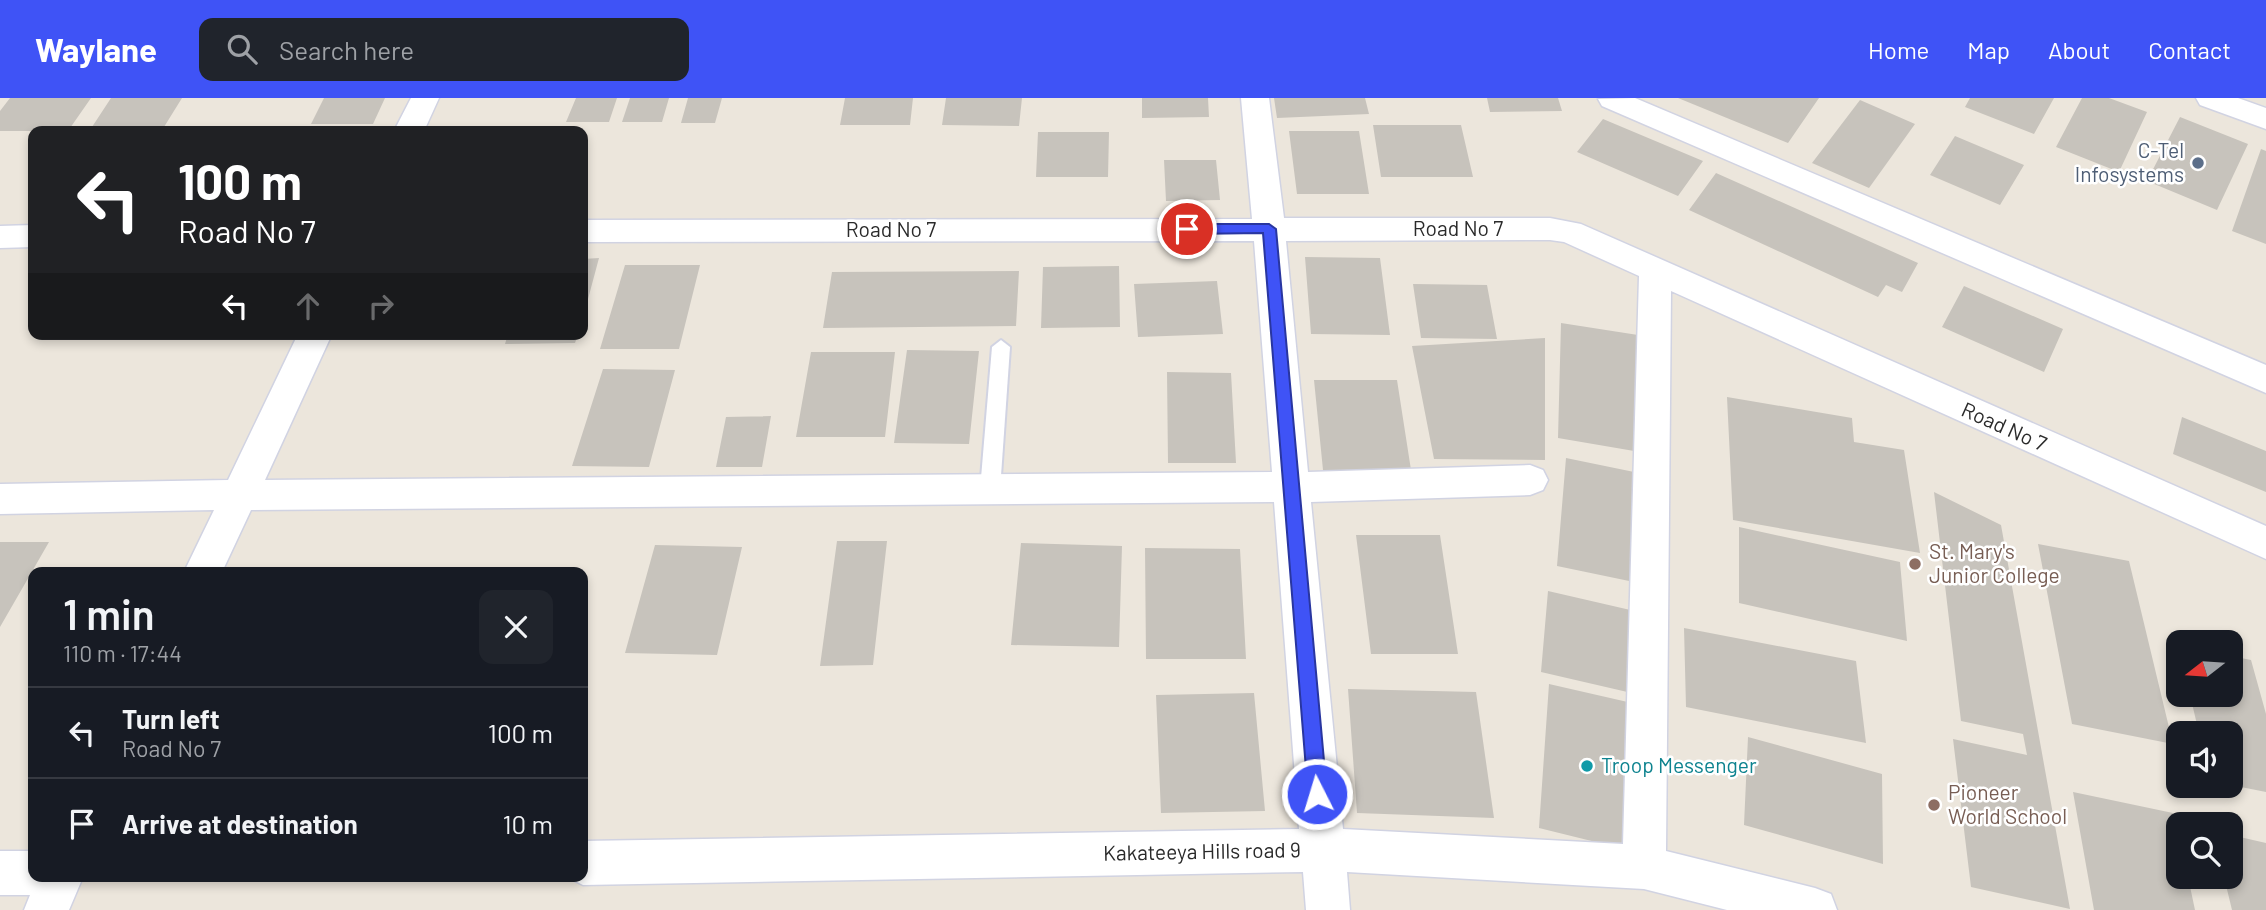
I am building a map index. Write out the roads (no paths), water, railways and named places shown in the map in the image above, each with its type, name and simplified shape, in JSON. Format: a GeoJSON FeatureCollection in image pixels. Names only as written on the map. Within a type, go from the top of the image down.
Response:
{"type":"FeatureCollection","features":[{"type":"Feature","properties":{"kind":"street"},"geometry":{"type":"LineString","coordinates":[[411,126],[425,98]]}},
{"type":"Feature","properties":{"kind":"street"},"geometry":{"type":"LineString","coordinates":[[1255,98],[1269,229],[1328,910]]}},
{"type":"Feature","properties":{"kind":"street"},"geometry":{"type":"LineString","coordinates":[[2210,98],[2266,119]]}},
{"type":"Feature","properties":{"kind":"street"},"geometry":{"type":"LineString","coordinates":[[1612,99],[2266,380]]}},
{"type":"Feature","properties":{"kind":"street","name":"Road No 7"},"geometry":{"type":"LineString","coordinates":[[588,231],[1550,229],[1591,240],[2266,543]]}},
{"type":"Feature","properties":{"kind":"street"},"geometry":{"type":"LineString","coordinates":[[0,237],[28,236]]}},
{"type":"Feature","properties":{"kind":"street"},"geometry":{"type":"LineString","coordinates":[[1644,867],[1655,271]]}},
{"type":"Feature","properties":{"kind":"street"},"geometry":{"type":"LineString","coordinates":[[205,567],[312,340]]}},
{"type":"Feature","properties":{"kind":"street"},"geometry":{"type":"LineString","coordinates":[[0,499],[240,493],[1291,489],[1530,480]]}},
{"type":"Feature","properties":{"kind":"street","name":"Kakateeya Hills road 9"},"geometry":{"type":"LineString","coordinates":[[588,863],[1322,850],[1518,858],[1644,867],[1815,910]]}},
{"type":"Feature","properties":{"kind":"street"},"geometry":{"type":"LineString","coordinates":[[0,873],[28,873]]}},
{"type":"Feature","properties":{"kind":"street"},"geometry":{"type":"LineString","coordinates":[[46,910],[59,882]]}},
{"type":"Feature","properties":{"kind":"lane"},"geometry":{"type":"LineString","coordinates":[[990,489],[1002,347]]}},
{"type":"Feature","properties":{"kind":"place","name":"C-Tel Infosystems"},"geometry":{"type":"Point","coordinates":[2198,163]}},
{"type":"Feature","properties":{"kind":"place","name":"St. Mary's Junior College"},"geometry":{"type":"Point","coordinates":[1915,564]}},
{"type":"Feature","properties":{"kind":"place","name":"Troop Messenger"},"geometry":{"type":"Point","coordinates":[1587,766]}},
{"type":"Feature","properties":{"kind":"place","name":"Pioneer World School"},"geometry":{"type":"Point","coordinates":[1934,805]}}]}
